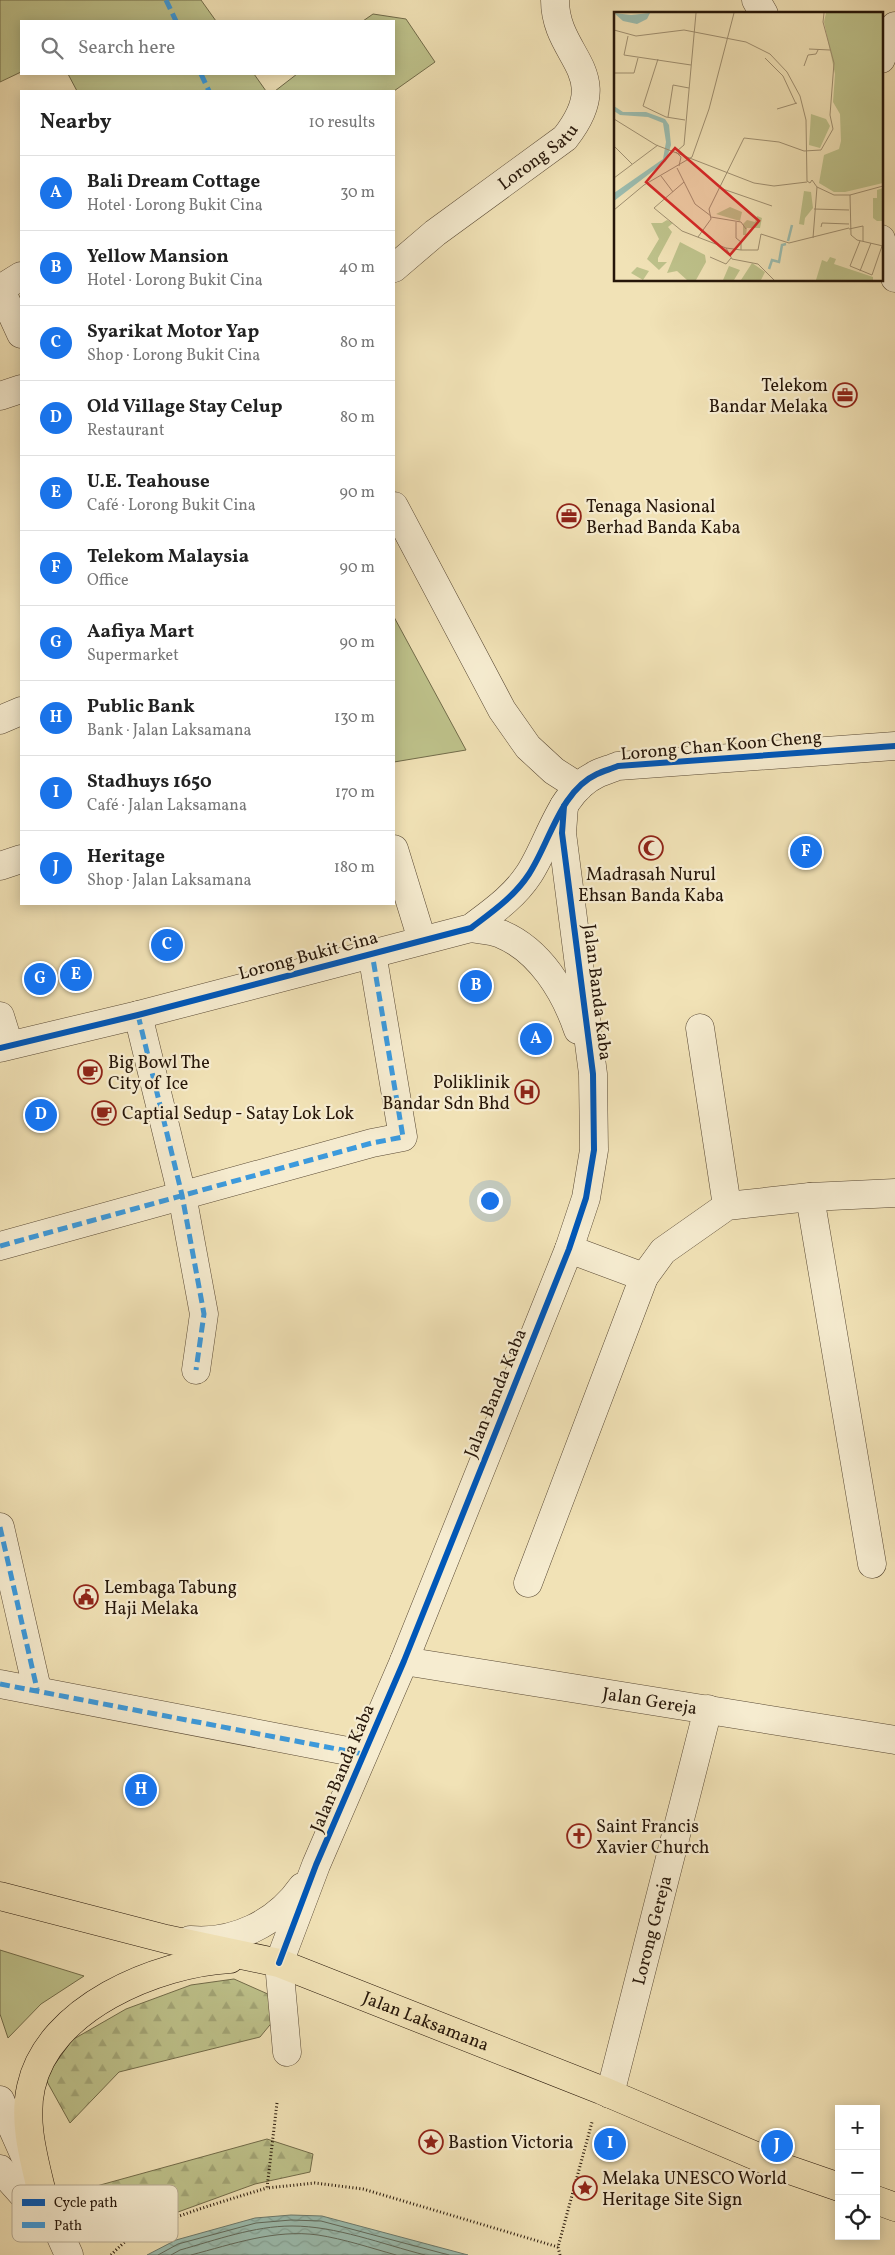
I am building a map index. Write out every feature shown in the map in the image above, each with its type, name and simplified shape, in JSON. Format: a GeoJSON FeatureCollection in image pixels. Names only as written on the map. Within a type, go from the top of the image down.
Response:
{"type":"FeatureCollection","features":[{"type":"Feature","properties":{"kind":"main road","name":"Jalan Laksamana"},"geometry":{"type":"LineString","coordinates":[[0,1896],[166,1939],[270,1961],[605,2092],[784,2168],[835,2186]]}},
{"type":"Feature","properties":{"kind":"main road"},"geometry":{"type":"LineString","coordinates":[[40,2185],[32,2152],[29,2118],[30,2089],[37,2067],[65,2028],[97,2001],[163,1971],[210,1960],[270,1961]]}},
{"type":"Feature","properties":{"kind":"main road"},"geometry":{"type":"LineString","coordinates":[[880,2201],[895,2206]]}},
{"type":"Feature","properties":{"kind":"street","name":"Lorong Satu"},"geometry":{"type":"LineString","coordinates":[[395,267],[435,234],[565,138],[578,122],[586,100],[585,79],[556,16],[555,0]]}},
{"type":"Feature","properties":{"kind":"street"},"geometry":{"type":"LineString","coordinates":[[756,0],[763,12]]}},
{"type":"Feature","properties":{"kind":"street"},"geometry":{"type":"LineString","coordinates":[[882,57],[895,26]]}},
{"type":"Feature","properties":{"kind":"street"},"geometry":{"type":"LineString","coordinates":[[882,242],[895,278]]}},
{"type":"Feature","properties":{"kind":"street"},"geometry":{"type":"LineString","coordinates":[[20,277],[0,288],[20,332]]}},
{"type":"Feature","properties":{"kind":"street"},"geometry":{"type":"LineString","coordinates":[[0,396],[20,389]]}},
{"type":"Feature","properties":{"kind":"street"},"geometry":{"type":"LineString","coordinates":[[395,508],[502,710],[528,747],[554,771],[572,797]]}},
{"type":"Feature","properties":{"kind":"street"},"geometry":{"type":"LineString","coordinates":[[0,720],[20,711]]}},
{"type":"Feature","properties":{"kind":"street","name":"Lorong Chan Koon Cheng"},"geometry":{"type":"LineString","coordinates":[[572,797],[596,774],[618,766],[895,746]]}},
{"type":"Feature","properties":{"kind":"street","name":"Lorong Bukit Cina"},"geometry":{"type":"LineString","coordinates":[[5,1046],[138,1015],[471,928],[509,899],[529,875],[572,797]]}},
{"type":"Feature","properties":{"kind":"street","name":"Jalan Banda Kaba"},"geometry":{"type":"LineString","coordinates":[[270,1961],[316,1865],[404,1661],[569,1249],[586,1198],[594,1150],[593,1074],[562,833],[572,797]]}},
{"type":"Feature","properties":{"kind":"street"},"geometry":{"type":"LineString","coordinates":[[395,852],[422,940]]}},
{"type":"Feature","properties":{"kind":"street"},"geometry":{"type":"LineString","coordinates":[[0,866],[20,859]]}},
{"type":"Feature","properties":{"kind":"street","name":"Lorong Bukit Cina"},"geometry":{"type":"LineString","coordinates":[[471,928],[499,933],[520,943],[548,972],[570,1007],[593,1074]]}},
{"type":"Feature","properties":{"kind":"street"},"geometry":{"type":"LineString","coordinates":[[0,1246],[182,1195],[403,1137],[372,953]]}},
{"type":"Feature","properties":{"kind":"street"},"geometry":{"type":"LineString","coordinates":[[138,1015],[182,1195],[204,1314],[196,1370]]}},
{"type":"Feature","properties":{"kind":"street"},"geometry":{"type":"LineString","coordinates":[[0,1016],[5,1046]]}},
{"type":"Feature","properties":{"kind":"street"},"geometry":{"type":"LineString","coordinates":[[700,1028],[727,1206]]}},
{"type":"Feature","properties":{"kind":"street"},"geometry":{"type":"LineString","coordinates":[[528,1583],[644,1277],[663,1251],[727,1206],[810,1197],[895,1193]]}},
{"type":"Feature","properties":{"kind":"street"},"geometry":{"type":"LineString","coordinates":[[810,1197],[872,1564]]}},
{"type":"Feature","properties":{"kind":"street"},"geometry":{"type":"LineString","coordinates":[[569,1249],[644,1277]]}},
{"type":"Feature","properties":{"kind":"street"},"geometry":{"type":"LineString","coordinates":[[0,1528],[37,1689]]}},
{"type":"Feature","properties":{"kind":"street","name":"Jalan Gereja"},"geometry":{"type":"LineString","coordinates":[[404,1661],[895,1740]]}},
{"type":"Feature","properties":{"kind":"street"},"geometry":{"type":"LineString","coordinates":[[0,1684],[37,1689],[363,1754]]}},
{"type":"Feature","properties":{"kind":"street","name":"Lorong Gereja"},"geometry":{"type":"LineString","coordinates":[[605,2092],[708,1709]]}},
{"type":"Feature","properties":{"kind":"street","name":"Jalan Banda Kaba"},"geometry":{"type":"LineString","coordinates":[[166,1939],[201,1941],[226,1938],[254,1929],[275,1917],[296,1896],[316,1865]]}},
{"type":"Feature","properties":{"kind":"street"},"geometry":{"type":"LineString","coordinates":[[270,1961],[287,2052]]}},
{"type":"Feature","properties":{"kind":"street"},"geometry":{"type":"LineString","coordinates":[[0,2100],[38,2185]]}},
{"type":"Feature","properties":{"kind":"street"},"geometry":{"type":"LineString","coordinates":[[0,2169],[15,2185]]}},
{"type":"Feature","properties":{"kind":"street"},"geometry":{"type":"LineString","coordinates":[[61,2242],[69,2254]]}},
{"type":"Feature","properties":{"kind":"street"},"geometry":{"type":"LineString","coordinates":[[64,2242],[69,2254]]}},
{"type":"Feature","properties":{"kind":"path"},"geometry":{"type":"LineString","coordinates":[[560,2255],[558,2246],[605,2092]]}},
{"type":"Feature","properties":{"kind":"path"},"geometry":{"type":"LineString","coordinates":[[267,2188],[277,2103]]}},
{"type":"Feature","properties":{"kind":"path"},"geometry":{"type":"LineString","coordinates":[[178,2218],[222,2201],[267,2188],[315,2184],[363,2189],[558,2246]]}},
{"type":"Feature","properties":{"kind":"path"},"geometry":{"type":"LineString","coordinates":[[111,2255],[124,2242]]}},
{"type":"Feature","properties":{"kind":"green space"},"geometry":{"type":"Polygon","coordinates":[[[0,0],[201,0],[215,20],[20,20],[20,72],[0,82],[0,0]]]}},
{"type":"Feature","properties":{"kind":"green space"},"geometry":{"type":"Polygon","coordinates":[[[373,14],[406,19],[435,62],[395,90],[276,90],[296,75],[395,75],[395,20],[364,20],[373,14]]]}},
{"type":"Feature","properties":{"kind":"green space"},"geometry":{"type":"Polygon","coordinates":[[[69,75],[255,75],[265,90],[76,90],[69,75]]]}},
{"type":"Feature","properties":{"kind":"green space"},"geometry":{"type":"Polygon","coordinates":[[[395,619],[466,750],[395,762],[395,619]]]}},
{"type":"Feature","properties":{"kind":"green space"},"geometry":{"type":"Polygon","coordinates":[[[0,1950],[84,1976],[41,2004],[8,2038],[0,2014],[0,1950]]]}},
{"type":"Feature","properties":{"kind":"green space"},"geometry":{"type":"Polygon","coordinates":[[[234,1979],[288,2003],[260,2037],[119,2072],[70,2123],[45,2078],[72,2040],[126,2009],[191,1985],[234,1979]]]}},
{"type":"Feature","properties":{"kind":"green space"},"geometry":{"type":"Polygon","coordinates":[[[267,2139],[313,2154],[310,2172],[255,2184],[178,2212],[178,2185],[100,2185],[267,2139]]]}},
{"type":"Feature","properties":{"kind":"water"},"geometry":{"type":"Polygon","coordinates":[[[291,2215],[322,2216],[468,2255],[147,2255],[172,2242],[178,2242],[178,2239],[255,2218],[291,2215]]]}},
{"type":"Feature","properties":{"kind":"marked path"},"geometry":{"type":"LineString","coordinates":[[166,0],[176,20]]}},
{"type":"Feature","properties":{"kind":"marked path"},"geometry":{"type":"LineString","coordinates":[[201,75],[209,90]]}},
{"type":"Feature","properties":{"kind":"marked path"},"geometry":{"type":"LineString","coordinates":[[0,1246],[372,1143],[403,1137],[372,953]]}},
{"type":"Feature","properties":{"kind":"marked path"},"geometry":{"type":"LineString","coordinates":[[138,1015],[182,1195],[204,1314],[196,1370]]}},
{"type":"Feature","properties":{"kind":"marked path"},"geometry":{"type":"LineString","coordinates":[[0,1527],[37,1689]]}},
{"type":"Feature","properties":{"kind":"marked path"},"geometry":{"type":"LineString","coordinates":[[0,1684],[363,1754]]}},
{"type":"Feature","properties":{"kind":"cycle path"},"geometry":{"type":"LineString","coordinates":[[0,1048],[138,1015],[471,928],[517,890],[529,874],[557,818],[574,792],[584,782],[597,774],[618,766],[895,746]]}},
{"type":"Feature","properties":{"kind":"cycle path"},"geometry":{"type":"LineString","coordinates":[[279,1963],[316,1865],[404,1661],[569,1249],[586,1198],[594,1150],[593,1074],[562,833],[564,806]]}},
{"type":"Feature","properties":{"kind":"place","name":"Telekom Bandar Melaka"},"geometry":{"type":"Point","coordinates":[845,395]}},
{"type":"Feature","properties":{"kind":"place","name":"Tenaga Nasional Berhad Banda Kaba"},"geometry":{"type":"Point","coordinates":[569,516]}},
{"type":"Feature","properties":{"kind":"place","name":"Madrasah Nurul Ehsan Banda Kaba"},"geometry":{"type":"Point","coordinates":[651,848]}},
{"type":"Feature","properties":{"kind":"place","name":"Telekom Malaysia"},"geometry":{"type":"Point","coordinates":[806,852]}},
{"type":"Feature","properties":{"kind":"place","name":"Syarikat Motor Yap"},"geometry":{"type":"Point","coordinates":[167,945]}},
{"type":"Feature","properties":{"kind":"place","name":"U.E. Teahouse"},"geometry":{"type":"Point","coordinates":[76,975]}},
{"type":"Feature","properties":{"kind":"place","name":"Aafiya Mart"},"geometry":{"type":"Point","coordinates":[40,979]}},
{"type":"Feature","properties":{"kind":"place","name":"Yellow Mansion"},"geometry":{"type":"Point","coordinates":[476,986]}},
{"type":"Feature","properties":{"kind":"place","name":"Bali Dream Cottage"},"geometry":{"type":"Point","coordinates":[536,1039]}},
{"type":"Feature","properties":{"kind":"place","name":"Big Bowl The City of Ice"},"geometry":{"type":"Point","coordinates":[90,1072]}},
{"type":"Feature","properties":{"kind":"place","name":"Poliklinik Bandar Sdn Bhd"},"geometry":{"type":"Point","coordinates":[527,1092]}},
{"type":"Feature","properties":{"kind":"place","name":"Captial Sedup - Satay Lok Lok"},"geometry":{"type":"Point","coordinates":[104,1113]}},
{"type":"Feature","properties":{"kind":"place","name":"Old Village Stay Celup"},"geometry":{"type":"Point","coordinates":[41,1115]}},
{"type":"Feature","properties":{"kind":"place","name":"Lembaga Tabung Haji Melaka"},"geometry":{"type":"Point","coordinates":[86,1597]}},
{"type":"Feature","properties":{"kind":"place","name":"Public Bank"},"geometry":{"type":"Point","coordinates":[141,1790]}},
{"type":"Feature","properties":{"kind":"place","name":"Saint Francis Xavier Church"},"geometry":{"type":"Point","coordinates":[579,1836]}},
{"type":"Feature","properties":{"kind":"place","name":"Bastion Victoria"},"geometry":{"type":"Point","coordinates":[431,2142]}},
{"type":"Feature","properties":{"kind":"place","name":"Stadhuys 1650"},"geometry":{"type":"Point","coordinates":[610,2144]}},
{"type":"Feature","properties":{"kind":"place","name":"Heritage"},"geometry":{"type":"Point","coordinates":[777,2146]}},
{"type":"Feature","properties":{"kind":"place","name":"Melaka UNESCO World Heritage Site Sign"},"geometry":{"type":"Point","coordinates":[585,2188]}}]}
